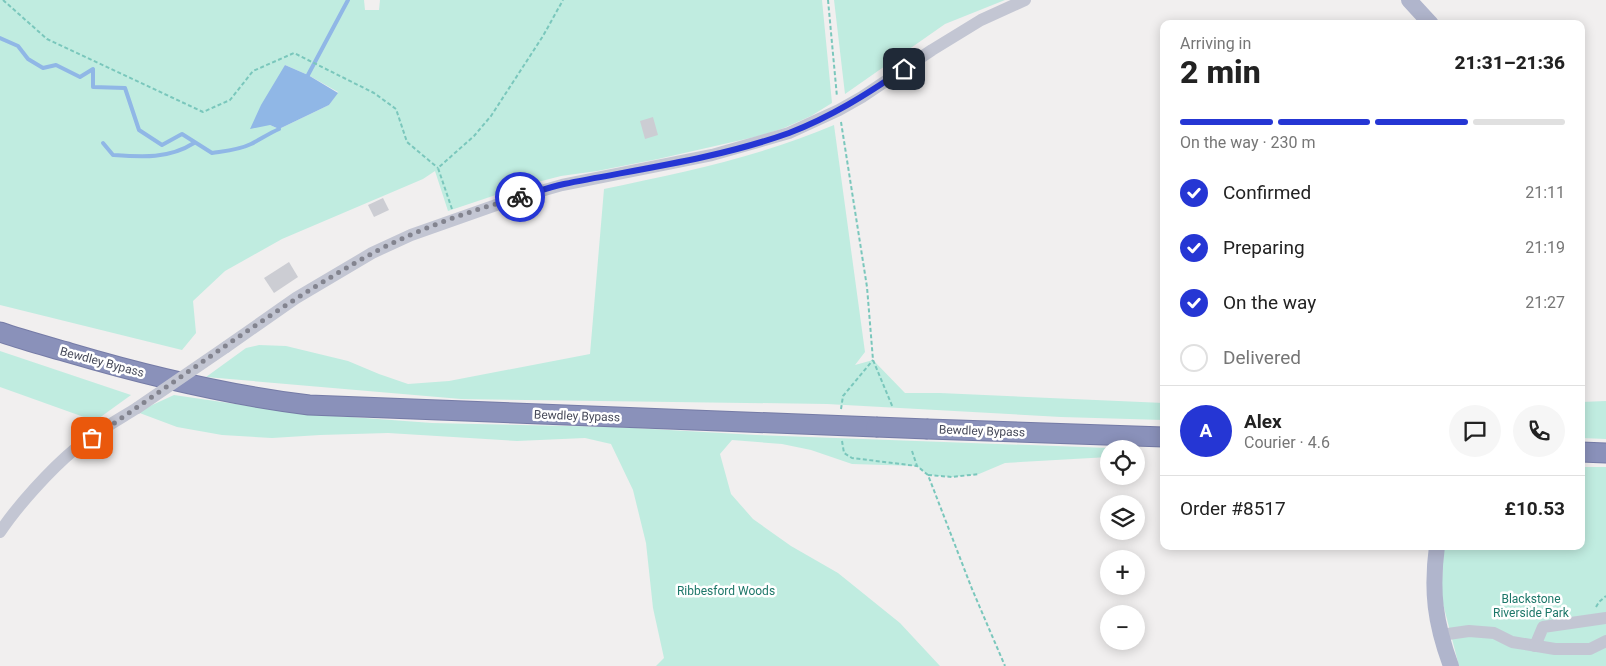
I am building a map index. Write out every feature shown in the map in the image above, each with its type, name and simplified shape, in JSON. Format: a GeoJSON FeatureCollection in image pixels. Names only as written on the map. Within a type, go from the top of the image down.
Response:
{"type":"FeatureCollection","features":[{"type":"Feature","properties":{"kind":"highway","name":"Bewdley Bypass"},"geometry":{"type":"LineString","coordinates":[[0,332],[104,363],[211,389],[309,405],[1160,437]]}},
{"type":"Feature","properties":{"kind":"highway"},"geometry":{"type":"LineString","coordinates":[[1585,452],[1606,453]]}},
{"type":"Feature","properties":{"kind":"main road"},"geometry":{"type":"LineString","coordinates":[[1409,0],[1427,20]]}},
{"type":"Feature","properties":{"kind":"main road"},"geometry":{"type":"LineString","coordinates":[[1437,550],[1434,571],[1436,614],[1451,666]]}},
{"type":"Feature","properties":{"kind":"street"},"geometry":{"type":"LineString","coordinates":[[0,532],[7,521],[52,470],[76,448],[296,298],[372,253],[454,218],[513,198],[562,185],[663,166],[768,140],[806,126],[862,97],[981,20],[1025,0]]}},
{"type":"Feature","properties":{"kind":"street"},"geometry":{"type":"LineString","coordinates":[[1534,646],[1543,627],[1606,618]]}},
{"type":"Feature","properties":{"kind":"street"},"geometry":{"type":"LineString","coordinates":[[1441,635],[1469,631],[1494,633],[1512,642],[1555,649],[1590,649],[1606,641]]}},
{"type":"Feature","properties":{"kind":"path"},"geometry":{"type":"LineString","coordinates":[[3,0],[47,39],[203,112],[230,100],[253,71],[294,53],[327,68],[374,92],[396,108],[407,142],[438,168],[454,218]]}},
{"type":"Feature","properties":{"kind":"path"},"geometry":{"type":"LineString","coordinates":[[438,168],[460,149],[491,116],[543,36],[563,0]]}},
{"type":"Feature","properties":{"kind":"path"},"geometry":{"type":"LineString","coordinates":[[828,0],[839,110],[867,287],[873,360],[892,408]]}},
{"type":"Feature","properties":{"kind":"path"},"geometry":{"type":"LineString","coordinates":[[873,360],[843,396],[840,426],[844,453],[852,458],[917,466],[928,475],[972,589],[1006,666]]}},
{"type":"Feature","properties":{"kind":"path"},"geometry":{"type":"LineString","coordinates":[[912,451],[917,466]]}},
{"type":"Feature","properties":{"kind":"path"},"geometry":{"type":"LineString","coordinates":[[928,475],[979,474]]}},
{"type":"Feature","properties":{"kind":"green space"},"geometry":{"type":"Polygon","coordinates":[[[0,0],[364,0],[365,10],[379,10],[380,0],[822,0],[832,103],[811,116],[784,128],[759,136],[658,159],[561,176],[526,185],[448,211],[435,171],[423,179],[282,239],[225,271],[193,301],[196,333],[182,350],[0,305],[0,0]],[[285,65],[270,125],[279,129],[329,105],[338,92],[308,75],[285,65]]]}},
{"type":"Feature","properties":{"kind":"green space"},"geometry":{"type":"Polygon","coordinates":[[[834,0],[1005,0],[945,24],[845,94],[834,0]]]}},
{"type":"Feature","properties":{"kind":"green space"},"geometry":{"type":"Polygon","coordinates":[[[834,125],[865,352],[855,365],[873,360],[905,393],[1160,403],[1160,420],[1061,417],[827,404],[461,399],[206,377],[246,348],[259,345],[286,346],[348,361],[408,384],[449,381],[590,354],[604,189],[692,170],[749,155],[834,125]]]}},
{"type":"Feature","properties":{"kind":"green space"},"geometry":{"type":"Polygon","coordinates":[[[0,351],[131,395],[95,421],[0,387],[0,351]]]}},
{"type":"Feature","properties":{"kind":"green space","name":"Ribbesford Woods"},"geometry":{"type":"Polygon","coordinates":[[[174,395],[297,413],[432,423],[617,427],[756,435],[1100,448],[1100,458],[1005,463],[979,474],[952,477],[928,475],[917,466],[852,464],[811,450],[782,444],[732,440],[720,454],[731,494],[753,519],[791,546],[838,573],[900,623],[940,666],[656,666],[664,658],[653,608],[646,543],[633,490],[611,444],[585,438],[517,441],[388,433],[272,438],[222,435],[177,427],[137,412],[174,395]]]}},
{"type":"Feature","properties":{"kind":"green space"},"geometry":{"type":"Polygon","coordinates":[[[1606,401],[1606,439],[1585,438],[1585,402],[1606,401]]]}},
{"type":"Feature","properties":{"kind":"green space","name":"Blackstone Riverside Park"},"geometry":{"type":"Polygon","coordinates":[[[1585,467],[1606,467],[1606,666],[1459,666],[1441,596],[1444,550],[1585,550],[1585,467]]]}},
{"type":"Feature","properties":{"kind":"water"},"geometry":{"type":"Polygon","coordinates":[[[285,65],[308,75],[338,93],[329,105],[279,129],[270,125],[250,129],[261,105],[285,65]]]}},
{"type":"Feature","properties":{"kind":"building"},"geometry":{"type":"Polygon","coordinates":[[[653,117],[658,135],[645,139],[640,121],[653,117]]]}},
{"type":"Feature","properties":{"kind":"building"},"geometry":{"type":"Polygon","coordinates":[[[383,198],[389,210],[374,217],[368,205],[383,198]]]}},
{"type":"Feature","properties":{"kind":"building"},"geometry":{"type":"Polygon","coordinates":[[[289,262],[298,277],[274,293],[264,278],[289,262]]]}},
{"type":"Feature","properties":{"kind":"waterway"},"geometry":{"type":"LineString","coordinates":[[308,75],[348,0]]}},
{"type":"Feature","properties":{"kind":"waterway"},"geometry":{"type":"LineString","coordinates":[[0,38],[18,46],[28,59],[43,68],[56,65],[80,77],[93,69],[93,87],[125,88],[139,130],[162,145],[182,134],[212,153],[246,146],[279,129]]}},
{"type":"Feature","properties":{"kind":"waterway"},"geometry":{"type":"LineString","coordinates":[[103,143],[113,155],[145,156],[175,152],[194,143]]}},
{"type":"Feature","properties":{"kind":"way so far"},"geometry":{"type":"LineString","coordinates":[[92,438],[296,298],[372,253],[454,218],[520,197]]}},
{"type":"Feature","properties":{"kind":"route"},"geometry":{"type":"LineString","coordinates":[[520,197],[562,185],[663,166],[768,140],[806,126],[839,110],[904,69]]}}]}
